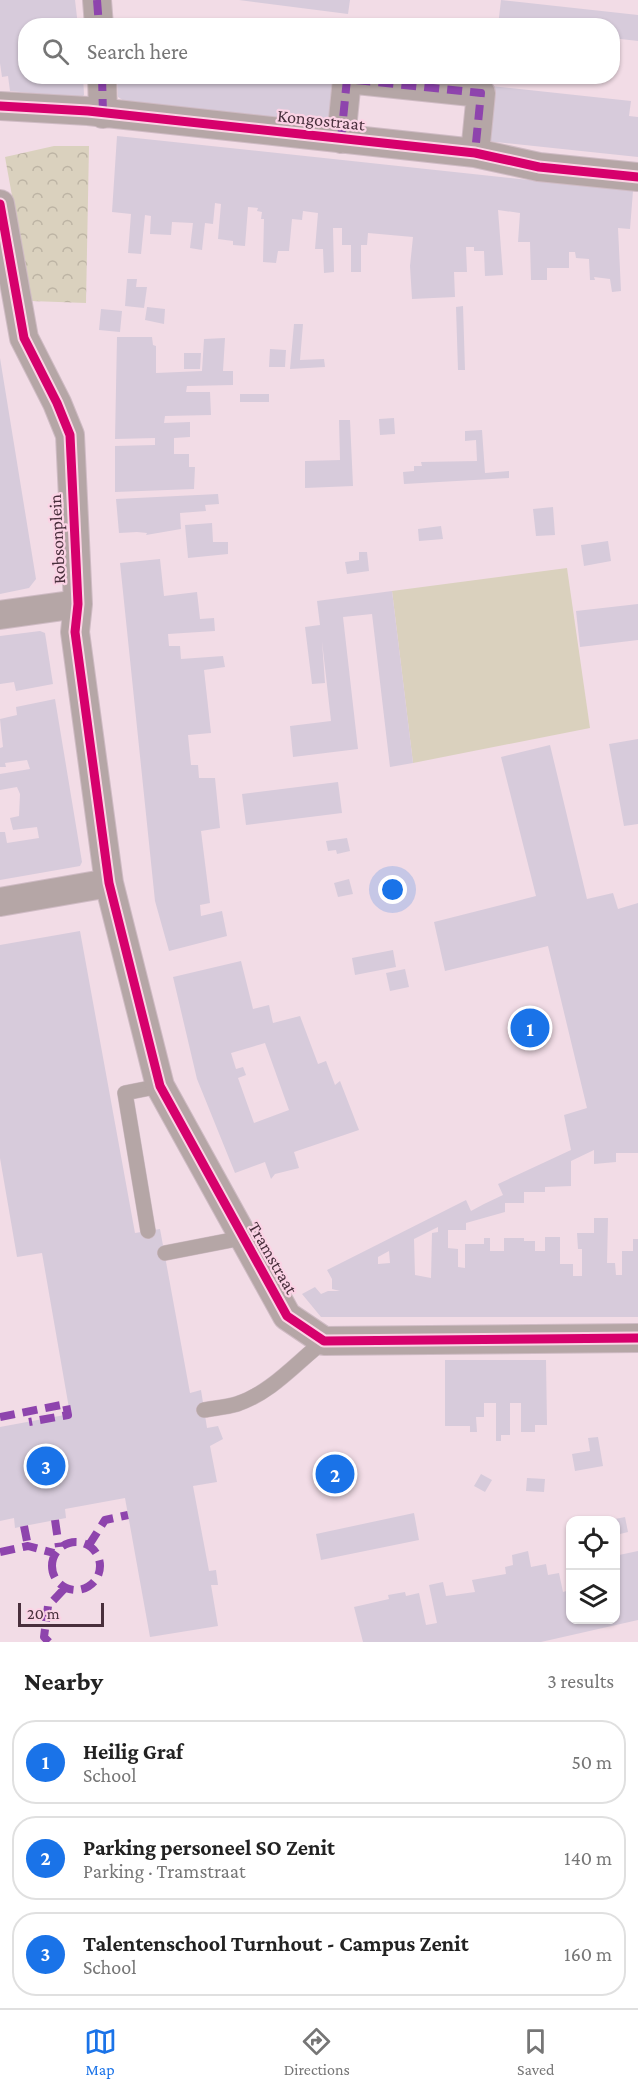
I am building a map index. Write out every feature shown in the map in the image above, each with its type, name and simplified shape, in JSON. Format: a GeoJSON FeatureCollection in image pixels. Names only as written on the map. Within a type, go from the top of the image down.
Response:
{"type":"FeatureCollection","features":[{"type":"Feature","properties":{"kind":"street"},"geometry":{"type":"LineString","coordinates":[[97,0],[98,18]]}},
{"type":"Feature","properties":{"kind":"street"},"geometry":{"type":"LineString","coordinates":[[102,84],[104,114]]}},
{"type":"Feature","properties":{"kind":"street"},"geometry":{"type":"LineString","coordinates":[[341,139],[347,84]]}},
{"type":"Feature","properties":{"kind":"street"},"geometry":{"type":"LineString","coordinates":[[388,84],[481,93],[475,153]]}},
{"type":"Feature","properties":{"kind":"street","name":"Kongostraat"},"geometry":{"type":"LineString","coordinates":[[0,106],[88,111],[475,153],[539,167],[638,177]]}},
{"type":"Feature","properties":{"kind":"street","name":"Robsonplein"},"geometry":{"type":"LineString","coordinates":[[0,204],[24,338],[57,403],[70,435],[78,604],[75,632],[109,883]]}},
{"type":"Feature","properties":{"kind":"street"},"geometry":{"type":"LineString","coordinates":[[0,615],[78,604]]}},
{"type":"Feature","properties":{"kind":"street"},"geometry":{"type":"LineString","coordinates":[[0,902],[109,883]]}},
{"type":"Feature","properties":{"kind":"street","name":"Tramstraat"},"geometry":{"type":"LineString","coordinates":[[109,883],[160,1086],[287,1316],[324,1341]]}},
{"type":"Feature","properties":{"kind":"street"},"geometry":{"type":"LineString","coordinates":[[324,1341],[342,1343],[638,1338]]}},
{"type":"Feature","properties":{"kind":"lane"},"geometry":{"type":"LineString","coordinates":[[148,1231],[125,1093],[160,1086]]}},
{"type":"Feature","properties":{"kind":"lane"},"geometry":{"type":"LineString","coordinates":[[165,1253],[242,1238]]}},
{"type":"Feature","properties":{"kind":"lane"},"geometry":{"type":"LineString","coordinates":[[204,1410],[237,1404],[278,1382],[291,1367],[324,1341]]}},
{"type":"Feature","properties":{"kind":"green space"},"geometry":{"type":"Polygon","coordinates":[[[54,146],[89,146],[86,303],[31,301],[5,157],[54,146]]]}},
{"type":"Feature","properties":{"kind":"green space"},"geometry":{"type":"Polygon","coordinates":[[[567,568],[590,728],[413,763],[392,591],[567,568]]]}},
{"type":"Feature","properties":{"kind":"building"},"geometry":{"type":"Polygon","coordinates":[[[0,0],[75,0],[77,18],[18,18],[18,84],[83,84],[84,95],[81,98],[10,91],[8,76],[2,77],[0,0]]]}},
{"type":"Feature","properties":{"kind":"building"},"geometry":{"type":"Polygon","coordinates":[[[239,0],[350,0],[348,14],[239,0]]]}},
{"type":"Feature","properties":{"kind":"building"},"geometry":{"type":"Polygon","coordinates":[[[501,0],[638,15],[638,41],[620,39],[620,18],[499,18],[501,0]]]}},
{"type":"Feature","properties":{"kind":"building"},"geometry":{"type":"Polygon","coordinates":[[[117,84],[341,84],[337,125],[124,101],[118,97],[117,84]]]}},
{"type":"Feature","properties":{"kind":"building"},"geometry":{"type":"Polygon","coordinates":[[[491,86],[631,101],[629,116],[638,117],[638,157],[486,141],[491,86]]]}},
{"type":"Feature","properties":{"kind":"building"},"geometry":{"type":"Polygon","coordinates":[[[117,136],[633,191],[630,229],[618,228],[621,291],[612,292],[610,279],[594,277],[595,280],[590,280],[589,259],[576,258],[575,252],[569,252],[569,268],[547,268],[547,280],[531,280],[530,242],[518,242],[520,213],[498,210],[503,275],[485,276],[484,251],[474,251],[474,247],[466,247],[467,272],[454,272],[455,297],[412,299],[410,266],[413,237],[368,233],[367,245],[361,245],[361,272],[351,272],[351,245],[342,245],[342,228],[333,228],[334,272],[324,273],[323,249],[315,249],[318,213],[303,211],[302,220],[292,219],[289,251],[278,251],[276,263],[263,262],[264,219],[261,219],[262,212],[257,211],[258,208],[248,207],[245,246],[233,245],[233,241],[218,239],[221,204],[215,203],[213,224],[205,223],[202,250],[190,248],[193,223],[172,222],[171,235],[150,234],[151,216],[145,215],[141,254],[128,253],[131,214],[112,212],[117,136]]]}},
{"type":"Feature","properties":{"kind":"building"},"geometry":{"type":"Polygon","coordinates":[[[127,279],[137,279],[136,287],[147,287],[144,308],[125,306],[127,279]]]}},
{"type":"Feature","properties":{"kind":"building"},"geometry":{"type":"Polygon","coordinates":[[[463,306],[465,370],[458,370],[456,307],[463,306]]]}},
{"type":"Feature","properties":{"kind":"building"},"geometry":{"type":"Polygon","coordinates":[[[147,307],[165,309],[164,324],[145,320],[147,307]]]}},
{"type":"Feature","properties":{"kind":"building"},"geometry":{"type":"Polygon","coordinates":[[[101,309],[122,311],[120,332],[99,330],[101,309]]]}},
{"type":"Feature","properties":{"kind":"building"},"geometry":{"type":"Polygon","coordinates":[[[294,324],[303,324],[300,360],[324,359],[325,367],[290,369],[294,324]]]}},
{"type":"Feature","properties":{"kind":"building"},"geometry":{"type":"Polygon","coordinates":[[[117,337],[152,337],[153,345],[156,346],[156,373],[202,371],[204,339],[225,338],[223,371],[233,371],[233,385],[187,386],[186,392],[210,392],[211,415],[165,416],[164,423],[190,422],[190,437],[174,438],[174,454],[189,454],[189,467],[195,467],[194,489],[115,492],[115,446],[155,445],[155,438],[115,439],[117,337]]]}},
{"type":"Feature","properties":{"kind":"building"},"geometry":{"type":"Polygon","coordinates":[[[270,349],[286,350],[285,367],[269,367],[270,349]]]}},
{"type":"Feature","properties":{"kind":"building"},"geometry":{"type":"Polygon","coordinates":[[[184,353],[201,353],[200,369],[184,369],[184,353]]]}},
{"type":"Feature","properties":{"kind":"building"},"geometry":{"type":"Polygon","coordinates":[[[0,358],[36,579],[29,588],[0,594],[0,358]]]}},
{"type":"Feature","properties":{"kind":"building"},"geometry":{"type":"Polygon","coordinates":[[[240,394],[269,394],[269,402],[240,402],[240,394]]]}},
{"type":"Feature","properties":{"kind":"building"},"geometry":{"type":"Polygon","coordinates":[[[394,418],[395,434],[380,435],[379,419],[394,418]]]}},
{"type":"Feature","properties":{"kind":"building"},"geometry":{"type":"Polygon","coordinates":[[[339,420],[350,420],[353,486],[305,488],[305,461],[340,460],[339,420]]]}},
{"type":"Feature","properties":{"kind":"building"},"geometry":{"type":"Polygon","coordinates":[[[482,430],[485,473],[509,471],[509,478],[404,484],[403,472],[414,471],[414,466],[422,466],[421,462],[477,461],[476,440],[465,441],[465,431],[482,430]]]}},
{"type":"Feature","properties":{"kind":"building"},"geometry":{"type":"Polygon","coordinates":[[[218,494],[219,504],[205,505],[206,511],[180,513],[181,529],[146,535],[147,533],[137,532],[119,533],[116,499],[218,494]]]}},
{"type":"Feature","properties":{"kind":"building"},"geometry":{"type":"Polygon","coordinates":[[[553,507],[555,535],[536,536],[533,509],[553,507]]]}},
{"type":"Feature","properties":{"kind":"building"},"geometry":{"type":"Polygon","coordinates":[[[212,523],[213,542],[228,542],[228,554],[188,558],[185,525],[212,523]]]}},
{"type":"Feature","properties":{"kind":"building"},"geometry":{"type":"Polygon","coordinates":[[[441,526],[443,539],[419,541],[418,529],[441,526]]]}},
{"type":"Feature","properties":{"kind":"building"},"geometry":{"type":"Polygon","coordinates":[[[608,541],[611,561],[584,566],[581,545],[608,541]]]}},
{"type":"Feature","properties":{"kind":"building"},"geometry":{"type":"Polygon","coordinates":[[[359,552],[367,552],[369,571],[347,574],[345,562],[359,560],[359,552]]]}},
{"type":"Feature","properties":{"kind":"building"},"geometry":{"type":"Polygon","coordinates":[[[160,559],[164,596],[197,592],[200,619],[214,618],[215,631],[168,634],[169,646],[180,646],[181,659],[223,656],[225,667],[204,670],[211,733],[188,735],[191,765],[198,765],[199,778],[215,778],[220,828],[201,831],[210,903],[200,905],[201,916],[222,911],[227,936],[169,951],[155,901],[120,563],[160,559]]]}},
{"type":"Feature","properties":{"kind":"building"},"geometry":{"type":"Polygon","coordinates":[[[392,591],[413,763],[390,767],[372,614],[343,617],[358,749],[293,757],[290,726],[331,721],[322,641],[325,683],[312,684],[305,627],[320,625],[317,601],[392,591]]]}},
{"type":"Feature","properties":{"kind":"building"},"geometry":{"type":"Polygon","coordinates":[[[638,604],[638,640],[580,647],[576,611],[638,604]]]}},
{"type":"Feature","properties":{"kind":"building"},"geometry":{"type":"Polygon","coordinates":[[[40,631],[45,633],[53,684],[16,691],[14,682],[0,684],[0,636],[40,631]]]}},
{"type":"Feature","properties":{"kind":"building"},"geometry":{"type":"Polygon","coordinates":[[[55,699],[82,862],[80,866],[0,880],[0,832],[5,832],[7,843],[39,838],[37,827],[13,830],[10,818],[19,816],[20,794],[17,787],[0,790],[0,774],[30,769],[27,760],[5,763],[6,767],[0,767],[0,748],[3,747],[0,719],[17,715],[16,707],[55,699]]]}},
{"type":"Feature","properties":{"kind":"building"},"geometry":{"type":"Polygon","coordinates":[[[638,739],[638,824],[624,826],[609,744],[638,739]]]}},
{"type":"Feature","properties":{"kind":"building"},"geometry":{"type":"Polygon","coordinates":[[[550,745],[587,899],[613,893],[618,909],[638,903],[638,1153],[616,1153],[616,1162],[594,1164],[594,1150],[571,1161],[571,1186],[545,1187],[545,1192],[524,1192],[524,1203],[505,1203],[505,1212],[466,1223],[466,1230],[448,1230],[448,1248],[458,1249],[458,1267],[465,1268],[465,1244],[484,1244],[484,1238],[490,1238],[490,1251],[504,1251],[504,1238],[524,1238],[524,1241],[535,1241],[535,1251],[545,1251],[545,1237],[560,1237],[560,1264],[573,1264],[573,1276],[582,1276],[582,1249],[578,1249],[577,1233],[594,1233],[594,1218],[608,1218],[607,1263],[615,1263],[616,1275],[622,1275],[622,1251],[633,1251],[633,1239],[638,1239],[638,1317],[321,1317],[302,1294],[315,1287],[321,1294],[328,1291],[340,1291],[332,1289],[332,1279],[327,1270],[466,1200],[471,1211],[503,1195],[498,1184],[571,1150],[564,1115],[587,1108],[548,946],[445,971],[434,922],[536,896],[501,757],[550,745]],[[438,1227],[414,1239],[415,1275],[431,1278],[432,1233],[438,1232],[438,1227]],[[389,1251],[378,1257],[378,1264],[390,1263],[389,1251]]]}},
{"type":"Feature","properties":{"kind":"building"},"geometry":{"type":"Polygon","coordinates":[[[338,782],[342,813],[246,825],[242,794],[338,782]]]}},
{"type":"Feature","properties":{"kind":"building"},"geometry":{"type":"Polygon","coordinates":[[[347,838],[350,851],[337,854],[336,850],[328,851],[326,841],[347,838]]]}},
{"type":"Feature","properties":{"kind":"building"},"geometry":{"type":"Polygon","coordinates":[[[349,879],[353,894],[338,897],[334,883],[349,879]]]}},
{"type":"Feature","properties":{"kind":"building"},"geometry":{"type":"Polygon","coordinates":[[[80,931],[135,1233],[160,1229],[190,1393],[201,1390],[207,1428],[218,1426],[223,1439],[210,1446],[217,1482],[193,1486],[209,1571],[216,1570],[218,1585],[211,1585],[218,1626],[150,1637],[125,1498],[65,1509],[66,1518],[15,1528],[14,1518],[0,1521],[0,1427],[70,1414],[42,1253],[17,1257],[0,1158],[0,945],[80,931]]]}},
{"type":"Feature","properties":{"kind":"building"},"geometry":{"type":"Polygon","coordinates":[[[393,950],[396,967],[355,975],[352,958],[393,950]]]}},
{"type":"Feature","properties":{"kind":"building"},"geometry":{"type":"Polygon","coordinates":[[[241,961],[253,1009],[269,1005],[273,1023],[300,1016],[318,1064],[326,1061],[335,1085],[340,1081],[359,1130],[294,1152],[299,1168],[275,1174],[271,1179],[265,1162],[235,1173],[197,1079],[173,977],[241,961]],[[265,1043],[231,1053],[236,1069],[243,1067],[246,1075],[238,1078],[254,1123],[289,1110],[265,1043]]]}},
{"type":"Feature","properties":{"kind":"building"},"geometry":{"type":"Polygon","coordinates":[[[405,969],[409,987],[390,991],[386,973],[405,969]]]}},
{"type":"Feature","properties":{"kind":"building"},"geometry":{"type":"Polygon","coordinates":[[[445,1360],[546,1360],[547,1425],[535,1425],[535,1432],[521,1432],[521,1403],[510,1403],[510,1435],[501,1435],[501,1441],[496,1441],[496,1403],[484,1403],[484,1417],[476,1417],[477,1432],[470,1432],[470,1426],[445,1426],[445,1360]]]}},
{"type":"Feature","properties":{"kind":"building"},"geometry":{"type":"Polygon","coordinates":[[[598,1437],[603,1466],[575,1471],[572,1454],[590,1451],[588,1438],[598,1437]]]}},
{"type":"Feature","properties":{"kind":"building"},"geometry":{"type":"Polygon","coordinates":[[[481,1474],[492,1480],[485,1492],[474,1486],[481,1474]]]}},
{"type":"Feature","properties":{"kind":"building"},"geometry":{"type":"Polygon","coordinates":[[[527,1478],[545,1479],[544,1492],[526,1491],[527,1478]]]}},
{"type":"Feature","properties":{"kind":"building"},"geometry":{"type":"Polygon","coordinates":[[[414,1513],[419,1540],[321,1560],[316,1534],[414,1513]]]}},
{"type":"Feature","properties":{"kind":"building"},"geometry":{"type":"Polygon","coordinates":[[[625,1517],[628,1532],[620,1534],[620,1518],[625,1517]]]}},
{"type":"Feature","properties":{"kind":"building"},"geometry":{"type":"Polygon","coordinates":[[[528,1551],[531,1567],[546,1564],[548,1575],[559,1573],[563,1592],[566,1591],[566,1624],[620,1624],[620,1555],[638,1551],[638,1620],[541,1642],[363,1642],[354,1607],[389,1599],[388,1595],[405,1592],[406,1596],[419,1593],[426,1625],[437,1623],[429,1585],[443,1582],[446,1596],[475,1592],[472,1580],[506,1574],[505,1567],[513,1565],[512,1555],[528,1551]]]}},
{"type":"Feature","properties":{"kind":"marked path"},"geometry":{"type":"LineString","coordinates":[[97,0],[98,18]]}},
{"type":"Feature","properties":{"kind":"marked path"},"geometry":{"type":"LineString","coordinates":[[102,84],[103,114]]}},
{"type":"Feature","properties":{"kind":"marked path"},"geometry":{"type":"LineString","coordinates":[[341,139],[346,84]]}},
{"type":"Feature","properties":{"kind":"marked path"},"geometry":{"type":"LineString","coordinates":[[395,84],[481,93],[475,153]]}},
{"type":"Feature","properties":{"kind":"marked path"},"geometry":{"type":"LineString","coordinates":[[0,1417],[66,1404],[68,1415],[29,1422]]}},
{"type":"Feature","properties":{"kind":"marked path"},"geometry":{"type":"LineString","coordinates":[[89,1545],[105,1520],[128,1515]]}},
{"type":"Feature","properties":{"kind":"marked path"},"geometry":{"type":"LineString","coordinates":[[55,1520],[59,1547]]}},
{"type":"Feature","properties":{"kind":"marked path"},"geometry":{"type":"LineString","coordinates":[[24,1526],[28,1546]]}},
{"type":"Feature","properties":{"kind":"marked path"},"geometry":{"type":"LineString","coordinates":[[71,1542],[81,1542],[96,1552],[100,1566],[99,1575],[90,1586],[81,1590],[71,1590],[56,1580],[52,1571],[52,1561],[62,1546],[71,1542]]}},
{"type":"Feature","properties":{"kind":"marked path"},"geometry":{"type":"LineString","coordinates":[[0,1552],[28,1546],[54,1553]]}},
{"type":"Feature","properties":{"kind":"marked path"},"geometry":{"type":"LineString","coordinates":[[49,1642],[44,1637],[48,1606],[65,1588]]}},
{"type":"Feature","properties":{"kind":"cycle path"},"geometry":{"type":"LineString","coordinates":[[0,106],[88,111],[475,153],[539,167],[638,177]]}},
{"type":"Feature","properties":{"kind":"cycle path"},"geometry":{"type":"LineString","coordinates":[[0,204],[24,338],[57,403],[70,435],[78,604],[75,632],[109,883],[160,1086],[287,1316],[324,1341],[638,1338]]}},
{"type":"Feature","properties":{"kind":"place","name":"Heilig Graf"},"geometry":{"type":"Point","coordinates":[530,1028]}},
{"type":"Feature","properties":{"kind":"place","name":"Talentenschool Turnhout - Campus Zenit"},"geometry":{"type":"Point","coordinates":[46,1466]}},
{"type":"Feature","properties":{"kind":"place","name":"Parking personeel SO Zenit"},"geometry":{"type":"Point","coordinates":[335,1474]}}]}
